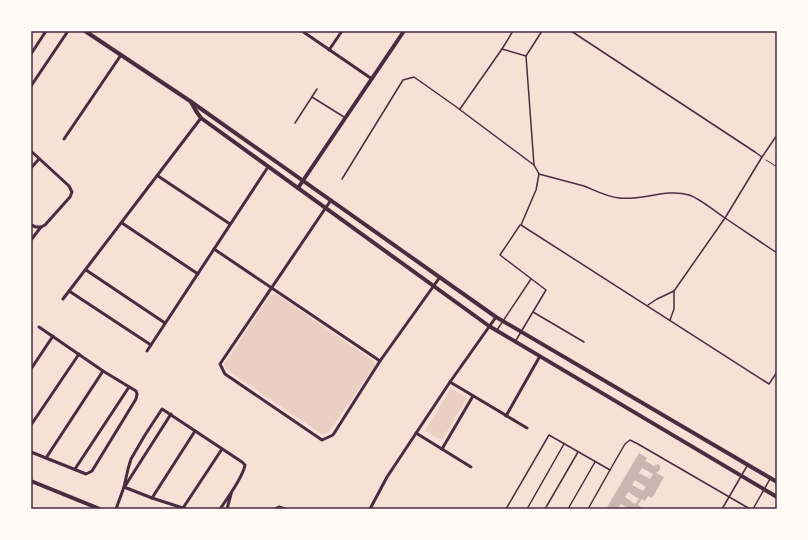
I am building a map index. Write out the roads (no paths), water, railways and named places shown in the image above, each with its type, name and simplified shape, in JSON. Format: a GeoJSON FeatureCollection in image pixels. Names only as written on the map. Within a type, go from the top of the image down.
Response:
{"type":"FeatureCollection","features":[{"type":"Feature","properties":{"kind":"street"},"geometry":{"type":"LineString","coordinates":[[31,54],[46,31]]}},
{"type":"Feature","properties":{"kind":"street"},"geometry":{"type":"LineString","coordinates":[[31,86],[68,31]]}},
{"type":"Feature","properties":{"kind":"street"},"geometry":{"type":"LineString","coordinates":[[85,31],[190,101],[496,317],[777,482]]}},
{"type":"Feature","properties":{"kind":"street"},"geometry":{"type":"LineString","coordinates":[[302,31],[372,79]]}},
{"type":"Feature","properties":{"kind":"street"},"geometry":{"type":"LineString","coordinates":[[329,50],[342,31]]}},
{"type":"Feature","properties":{"kind":"street"},"geometry":{"type":"LineString","coordinates":[[298,188],[404,31]]}},
{"type":"Feature","properties":{"kind":"street"},"geometry":{"type":"LineString","coordinates":[[64,139],[121,55]]}},
{"type":"Feature","properties":{"kind":"street"},"geometry":{"type":"LineString","coordinates":[[190,101],[201,118],[489,326],[777,497]]}},
{"type":"Feature","properties":{"kind":"street"},"geometry":{"type":"LineString","coordinates":[[63,299],[201,118]]}},
{"type":"Feature","properties":{"kind":"street"},"geometry":{"type":"LineString","coordinates":[[31,151],[69,186],[72,192],[70,197],[46,225],[41,227],[31,240]]}},
{"type":"Feature","properties":{"kind":"street"},"geometry":{"type":"LineString","coordinates":[[31,168],[39,159]]}},
{"type":"Feature","properties":{"kind":"street"},"geometry":{"type":"LineString","coordinates":[[147,351],[268,167]]}},
{"type":"Feature","properties":{"kind":"street"},"geometry":{"type":"LineString","coordinates":[[158,176],[230,224]]}},
{"type":"Feature","properties":{"kind":"street"},"geometry":{"type":"LineString","coordinates":[[331,200],[220,364],[225,374],[322,440],[333,435],[380,361],[440,277]]}},
{"type":"Feature","properties":{"kind":"street"},"geometry":{"type":"LineString","coordinates":[[122,223],[198,274]]}},
{"type":"Feature","properties":{"kind":"street"},"geometry":{"type":"LineString","coordinates":[[31,225],[41,227]]}},
{"type":"Feature","properties":{"kind":"street"},"geometry":{"type":"LineString","coordinates":[[372,242],[378,234]]}},
{"type":"Feature","properties":{"kind":"street"},"geometry":{"type":"LineString","coordinates":[[214,249],[380,361]]}},
{"type":"Feature","properties":{"kind":"street"},"geometry":{"type":"LineString","coordinates":[[86,270],[165,323]]}},
{"type":"Feature","properties":{"kind":"street"},"geometry":{"type":"LineString","coordinates":[[69,291],[151,345]]}},
{"type":"Feature","properties":{"kind":"street"},"geometry":{"type":"LineString","coordinates":[[370,509],[387,477],[450,382],[496,317]]}},
{"type":"Feature","properties":{"kind":"street"},"geometry":{"type":"LineString","coordinates":[[31,452],[86,474],[92,471],[136,399],[137,394],[129,387],[39,327]]}},
{"type":"Feature","properties":{"kind":"street"},"geometry":{"type":"LineString","coordinates":[[31,369],[54,336]]}},
{"type":"Feature","properties":{"kind":"street"},"geometry":{"type":"LineString","coordinates":[[31,425],[79,354]]}},
{"type":"Feature","properties":{"kind":"street"},"geometry":{"type":"LineString","coordinates":[[506,416],[540,356]]}},
{"type":"Feature","properties":{"kind":"street"},"geometry":{"type":"LineString","coordinates":[[46,458],[104,371]]}},
{"type":"Feature","properties":{"kind":"street"},"geometry":{"type":"LineString","coordinates":[[450,382],[527,428]]}},
{"type":"Feature","properties":{"kind":"street"},"geometry":{"type":"LineString","coordinates":[[75,469],[129,387]]}},
{"type":"Feature","properties":{"kind":"street"},"geometry":{"type":"LineString","coordinates":[[442,449],[473,396]]}},
{"type":"Feature","properties":{"kind":"street"},"geometry":{"type":"LineString","coordinates":[[116,509],[124,487],[131,459],[162,409],[245,465],[244,470],[220,509]]}},
{"type":"Feature","properties":{"kind":"street"},"geometry":{"type":"LineString","coordinates":[[124,487],[171,414]]}},
{"type":"Feature","properties":{"kind":"street"},"geometry":{"type":"LineString","coordinates":[[152,498],[195,431]]}},
{"type":"Feature","properties":{"kind":"street"},"geometry":{"type":"LineString","coordinates":[[416,433],[471,467]]}},
{"type":"Feature","properties":{"kind":"street"},"geometry":{"type":"LineString","coordinates":[[124,487],[184,508],[222,449]]}},
{"type":"Feature","properties":{"kind":"street"},"geometry":{"type":"LineString","coordinates":[[31,481],[100,509]]}},
{"type":"Feature","properties":{"kind":"street"},"geometry":{"type":"LineString","coordinates":[[227,509],[231,492]]}},
{"type":"Feature","properties":{"kind":"street"},"geometry":{"type":"LineString","coordinates":[[275,509],[280,507],[285,509]]}},
{"type":"Feature","properties":{"kind":"lane"},"geometry":{"type":"LineString","coordinates":[[460,110],[513,31]]}},
{"type":"Feature","properties":{"kind":"lane"},"geometry":{"type":"LineString","coordinates":[[534,165],[526,56],[542,31]]}},
{"type":"Feature","properties":{"kind":"lane"},"geometry":{"type":"LineString","coordinates":[[571,31],[762,157]]}},
{"type":"Feature","properties":{"kind":"lane"},"geometry":{"type":"LineString","coordinates":[[502,49],[526,56]]}},
{"type":"Feature","properties":{"kind":"lane"},"geometry":{"type":"LineString","coordinates":[[342,179],[403,80],[414,77],[534,165],[539,174],[536,190],[521,225],[500,255],[546,290],[515,342]]}},
{"type":"Feature","properties":{"kind":"lane"},"geometry":{"type":"LineString","coordinates":[[295,122],[317,89]]}},
{"type":"Feature","properties":{"kind":"lane"},"geometry":{"type":"LineString","coordinates":[[312,97],[346,118]]}},
{"type":"Feature","properties":{"kind":"lane"},"geometry":{"type":"LineString","coordinates":[[647,306],[657,299],[674,291],[725,218],[777,135]]}},
{"type":"Feature","properties":{"kind":"lane"},"geometry":{"type":"LineString","coordinates":[[539,174],[583,186],[616,198],[628,199],[675,193],[690,195],[777,253]]}},
{"type":"Feature","properties":{"kind":"lane"},"geometry":{"type":"LineString","coordinates":[[521,225],[769,384],[777,372]]}},
{"type":"Feature","properties":{"kind":"lane"},"geometry":{"type":"LineString","coordinates":[[497,330],[531,279]]}},
{"type":"Feature","properties":{"kind":"lane"},"geometry":{"type":"LineString","coordinates":[[670,320],[674,309],[674,291]]}},
{"type":"Feature","properties":{"kind":"lane"},"geometry":{"type":"LineString","coordinates":[[533,312],[584,342]]}},
{"type":"Feature","properties":{"kind":"lane"},"geometry":{"type":"LineString","coordinates":[[506,509],[549,435],[610,470]]}},
{"type":"Feature","properties":{"kind":"lane"},"geometry":{"type":"LineString","coordinates":[[588,509],[625,444],[630,440],[751,509],[770,479]]}},
{"type":"Feature","properties":{"kind":"lane"},"geometry":{"type":"LineString","coordinates":[[527,509],[564,444]]}},
{"type":"Feature","properties":{"kind":"lane"},"geometry":{"type":"LineString","coordinates":[[545,509],[578,452]]}},
{"type":"Feature","properties":{"kind":"lane"},"geometry":{"type":"LineString","coordinates":[[568,509],[595,462]]}},
{"type":"Feature","properties":{"kind":"lane"},"geometry":{"type":"LineString","coordinates":[[722,509],[748,465]]}}]}
